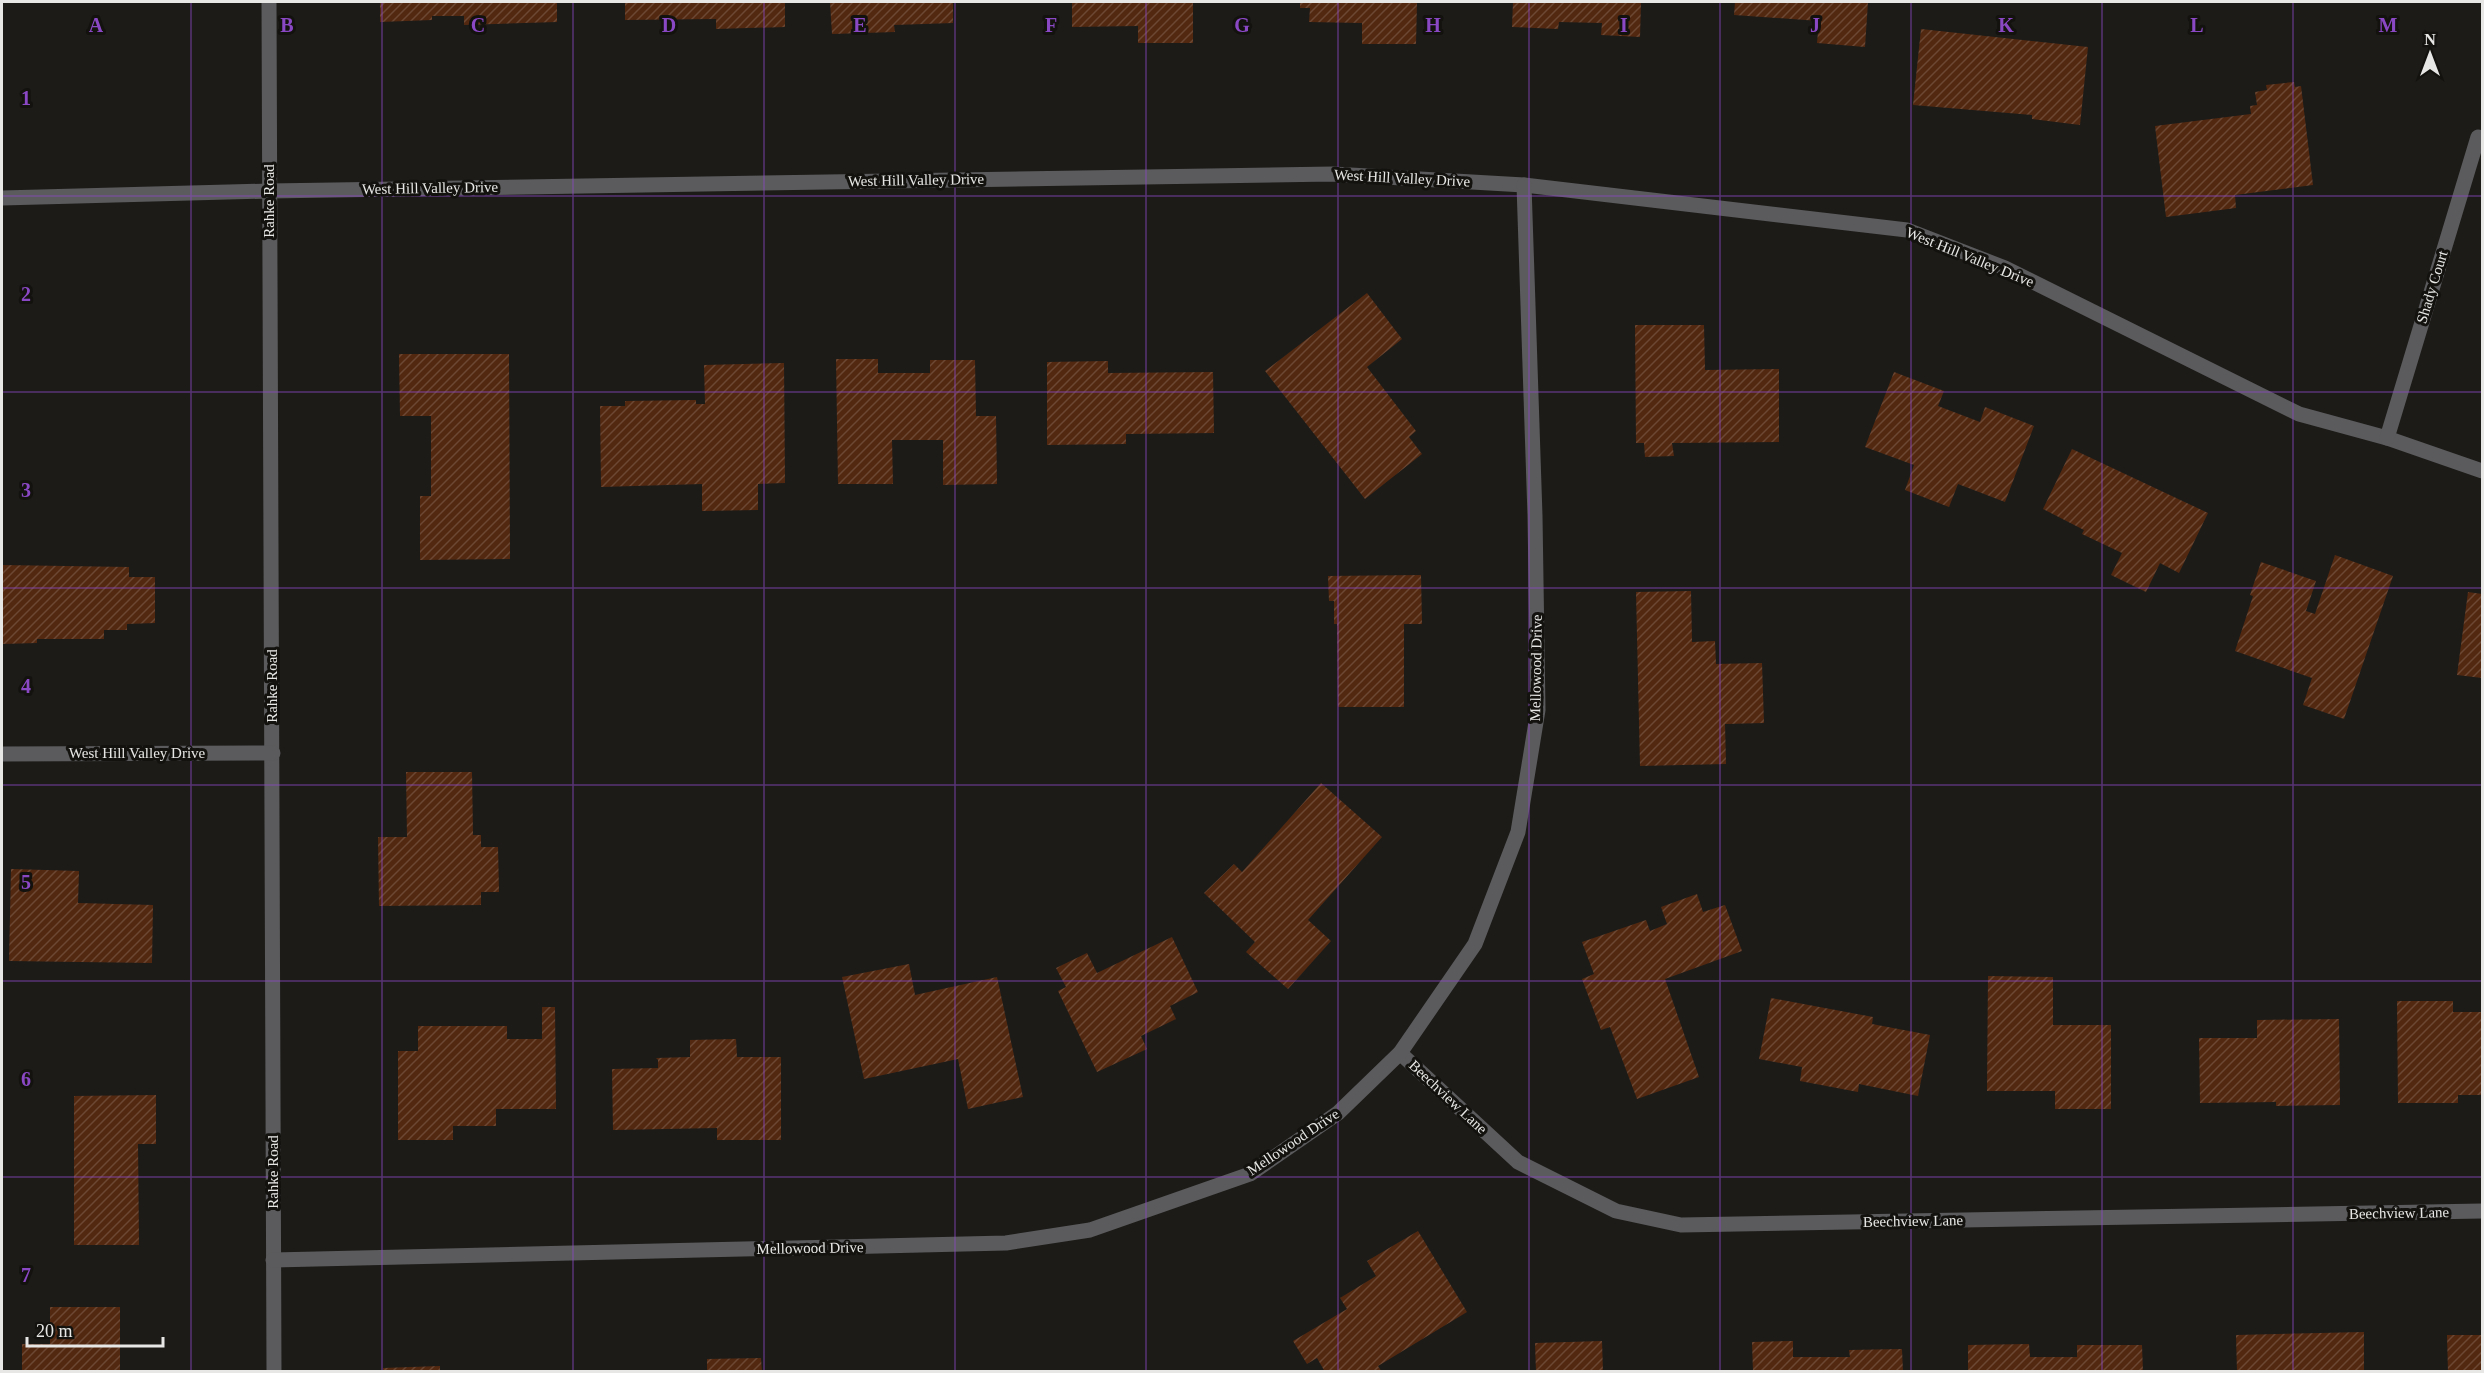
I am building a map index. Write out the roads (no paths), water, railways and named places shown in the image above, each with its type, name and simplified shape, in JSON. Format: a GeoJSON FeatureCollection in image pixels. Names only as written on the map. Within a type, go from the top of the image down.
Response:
{"type":"FeatureCollection","features":[{"type":"Feature","properties":{"kind":"street","name":"Rahke Road"},"geometry":{"type":"LineString","coordinates":[[269,2],[273,753],[273,1371]]}},
{"type":"Feature","properties":{"kind":"street","name":"Shady Court"},"geometry":{"type":"LineString","coordinates":[[2387,438],[2478,137]]}},
{"type":"Feature","properties":{"kind":"street","name":"West Hill Valley Drive"},"geometry":{"type":"LineString","coordinates":[[2,198],[269,191],[1334,174],[1524,185],[1907,230],[2005,268],[2299,414],[2387,438],[2482,471]]}},
{"type":"Feature","properties":{"kind":"street","name":"Mellowood Drive"},"geometry":{"type":"LineString","coordinates":[[273,1260],[1006,1243],[1090,1230],[1250,1174],[1338,1113],[1400,1053],[1475,944],[1518,832],[1538,710],[1535,516],[1524,185]]}},
{"type":"Feature","properties":{"kind":"street","name":"West Hill Valley Drive"},"geometry":{"type":"LineString","coordinates":[[2,754],[273,753]]}},
{"type":"Feature","properties":{"kind":"street","name":"Beechview Lane"},"geometry":{"type":"LineString","coordinates":[[1400,1053],[1518,1162],[1616,1212],[1681,1225],[2482,1211]]}}]}
